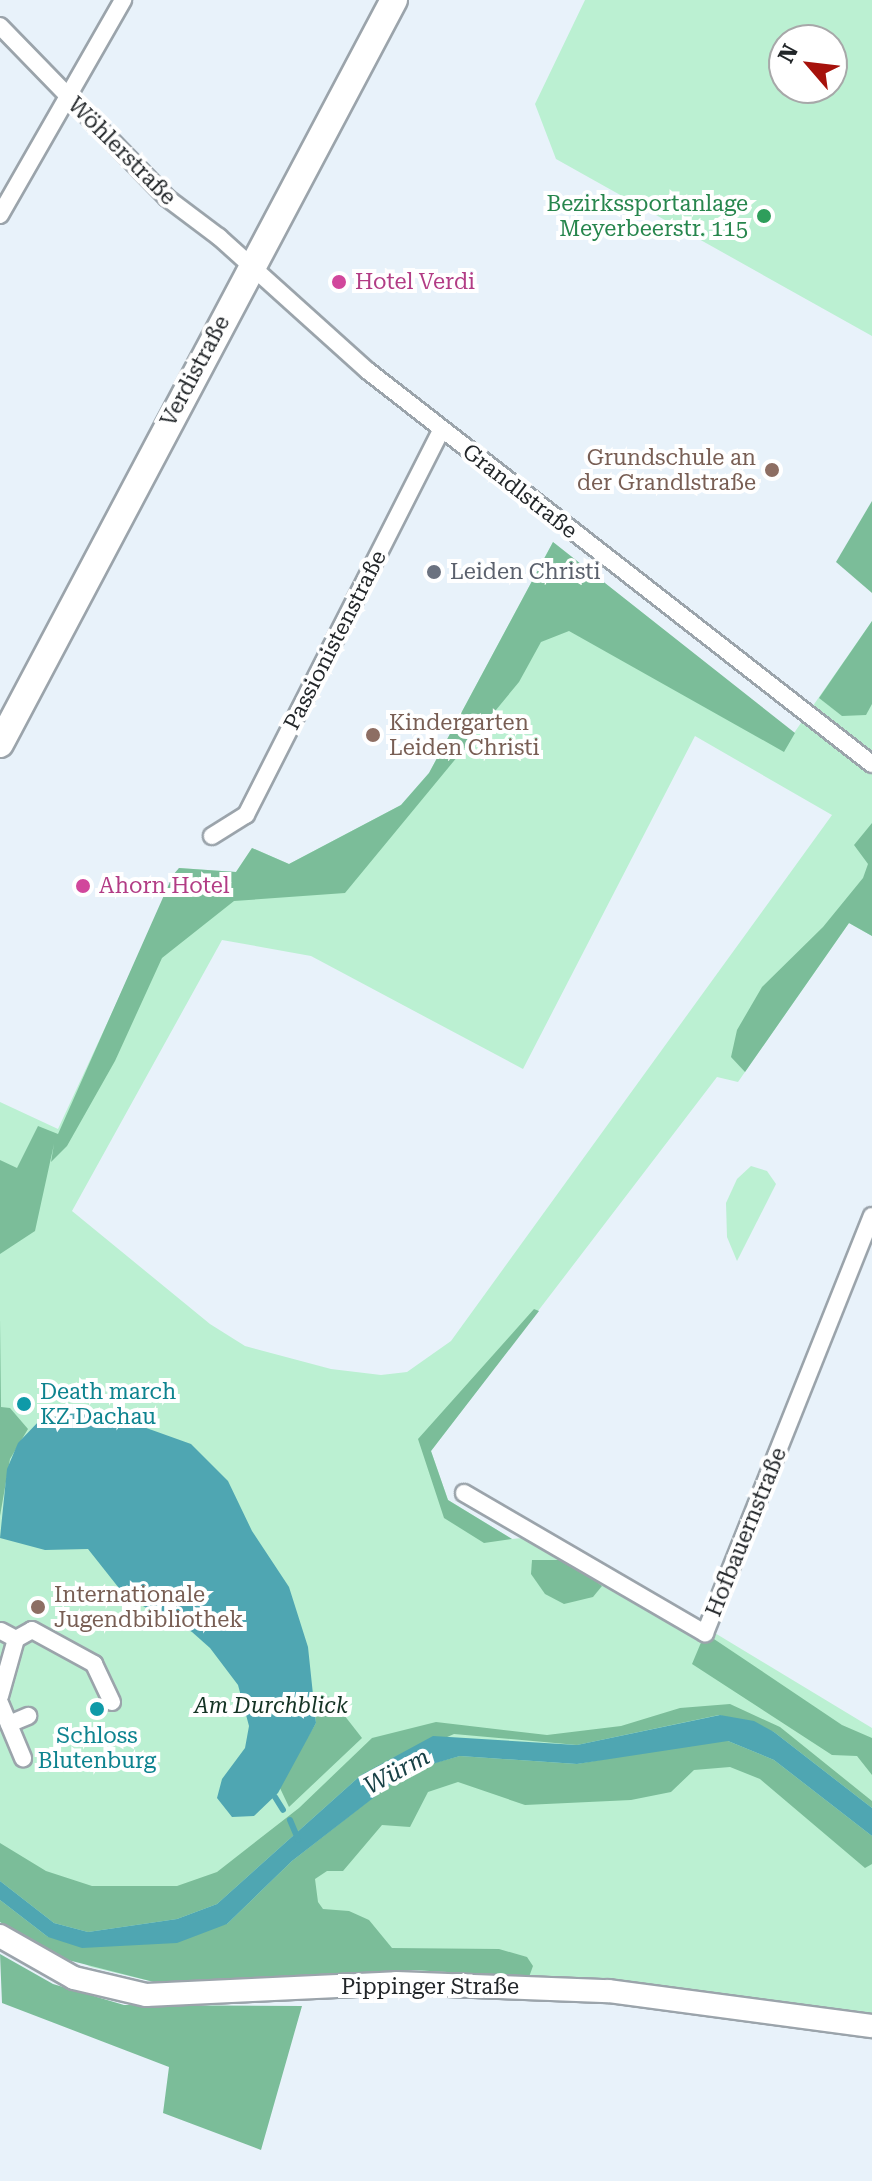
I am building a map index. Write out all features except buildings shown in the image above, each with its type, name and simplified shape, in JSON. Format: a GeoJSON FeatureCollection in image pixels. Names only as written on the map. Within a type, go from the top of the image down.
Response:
{"type":"FeatureCollection","features":[{"type":"Feature","properties":{"kind":"main road","name":"Verdistraße"},"geometry":{"type":"LineString","coordinates":[[0,744],[394,0]]}},
{"type":"Feature","properties":{"kind":"main road","name":"Pippinger Straße"},"geometry":{"type":"LineString","coordinates":[[0,1936],[74,1978],[146,1995],[396,1983],[609,1991],[872,2026]]}},
{"type":"Feature","properties":{"kind":"street"},"geometry":{"type":"LineString","coordinates":[[0,215],[123,0]]}},
{"type":"Feature","properties":{"kind":"street","name":"Wöhlerstraße"},"geometry":{"type":"LineString","coordinates":[[0,26],[167,198],[250,268]]}},
{"type":"Feature","properties":{"kind":"street","name":"Grandlstraße"},"geometry":{"type":"LineString","coordinates":[[250,268],[442,429],[872,764]]}},
{"type":"Feature","properties":{"kind":"street","name":"Passionistenstraße"},"geometry":{"type":"LineString","coordinates":[[212,836],[246,815],[442,429]]}},
{"type":"Feature","properties":{"kind":"street","name":"Hofbauernstraße"},"geometry":{"type":"LineString","coordinates":[[464,1493],[705,1633],[872,1216]]}},
{"type":"Feature","properties":{"kind":"street"},"geometry":{"type":"LineString","coordinates":[[0,1696],[8,1635],[32,1630],[94,1664],[97,1679],[112,1702]]}},
{"type":"Feature","properties":{"kind":"street"},"geometry":{"type":"LineString","coordinates":[[0,1703],[23,1758]]}},
{"type":"Feature","properties":{"kind":"street"},"geometry":{"type":"LineString","coordinates":[[9,1724],[28,1716]]}},
{"type":"Feature","properties":{"kind":"green space","name":"Bezirkssportanlage Meyerbeerstr. 115"},"geometry":{"type":"Polygon","coordinates":[[[585,0],[872,0],[872,336],[556,159],[535,104],[585,0]]]}},
{"type":"Feature","properties":{"kind":"green space"},"geometry":{"type":"Polygon","coordinates":[[[872,501],[872,593],[836,562],[872,501]]]}},
{"type":"Feature","properties":{"kind":"green space","name":"Am Durchblick"},"geometry":{"type":"Polygon","coordinates":[[[553,542],[794,733],[872,621],[872,936],[849,923],[738,1082],[717,1077],[431,1451],[448,1500],[512,1539],[553,1535],[872,1728],[872,2018],[600,1980],[413,1970],[154,1982],[91,1967],[0,1922],[0,1102],[58,1129],[179,868],[236,872],[252,848],[289,864],[401,805],[429,773],[553,542]],[[695,736],[523,1069],[311,956],[222,940],[72,1211],[210,1324],[245,1346],[331,1369],[381,1375],[407,1372],[451,1341],[832,815],[695,736]]]}},
{"type":"Feature","properties":{"kind":"green space"},"geometry":{"type":"Polygon","coordinates":[[[553,542],[795,733],[784,752],[569,631],[541,642],[519,682],[345,893],[234,901],[162,958],[115,1061],[67,1146],[51,1162],[54,1144],[35,1231],[0,1254],[0,1160],[17,1168],[38,1126],[58,1134],[173,875],[179,868],[236,872],[252,848],[289,864],[401,805],[429,773],[553,542]]]}},
{"type":"Feature","properties":{"kind":"green space"},"geometry":{"type":"Polygon","coordinates":[[[872,621],[872,704],[866,715],[842,716],[819,698],[872,621]]]}},
{"type":"Feature","properties":{"kind":"green space"},"geometry":{"type":"Polygon","coordinates":[[[872,823],[872,936],[849,923],[745,1072],[731,1057],[737,1030],[762,987],[823,927],[863,878],[868,864],[854,845],[872,823]]]}},
{"type":"Feature","properties":{"kind":"green space"},"geometry":{"type":"Polygon","coordinates":[[[751,1166],[767,1171],[776,1184],[737,1261],[727,1237],[726,1203],[737,1179],[751,1166]]]}},
{"type":"Feature","properties":{"kind":"green space"},"geometry":{"type":"Polygon","coordinates":[[[534,1309],[539,1311],[431,1451],[448,1500],[512,1539],[484,1543],[444,1518],[418,1439],[534,1309]]]}},
{"type":"Feature","properties":{"kind":"green space"},"geometry":{"type":"Polygon","coordinates":[[[0,1318],[1,1407],[10,1408],[28,1429],[10,1459],[0,1516],[0,1318]]]}},
{"type":"Feature","properties":{"kind":"green space"},"geometry":{"type":"Polygon","coordinates":[[[532,1560],[569,1560],[602,1586],[593,1597],[564,1604],[545,1594],[531,1574],[532,1560]]]}},
{"type":"Feature","properties":{"kind":"green space"},"geometry":{"type":"Polygon","coordinates":[[[705,1633],[842,1725],[872,1738],[872,1775],[857,1756],[832,1755],[692,1664],[705,1633]]]}},
{"type":"Feature","properties":{"kind":"green space"},"geometry":{"type":"Polygon","coordinates":[[[314,1694],[330,1697],[362,1738],[289,1807],[279,1786],[316,1723],[314,1694]]]}},
{"type":"Feature","properties":{"kind":"green space"},"geometry":{"type":"Polygon","coordinates":[[[730,1704],[780,1727],[872,1801],[872,1808],[774,1732],[719,1715],[577,1745],[454,1734],[361,1775],[217,1904],[177,1919],[88,1932],[54,1923],[0,1881],[0,1843],[46,1871],[92,1886],[177,1886],[217,1872],[299,1808],[372,1738],[436,1722],[547,1735],[621,1726],[680,1708],[730,1704]]]}},
{"type":"Feature","properties":{"kind":"green space"},"geometry":{"type":"Polygon","coordinates":[[[706,1741],[728,1741],[774,1760],[872,1836],[872,1864],[865,1868],[760,1779],[730,1767],[694,1770],[671,1792],[631,1800],[525,1805],[458,1782],[428,1792],[410,1827],[382,1825],[343,1871],[327,1871],[315,1879],[318,1902],[323,1909],[349,1911],[369,1920],[392,1948],[499,1949],[527,1957],[533,1966],[529,1977],[413,1970],[154,1982],[60,1958],[0,1922],[0,1900],[48,1937],[227,1924],[292,1861],[408,1770],[460,1756],[577,1764],[706,1741]]]}},
{"type":"Feature","properties":{"kind":"green space"},"geometry":{"type":"Polygon","coordinates":[[[0,1954],[53,1984],[124,2005],[302,2006],[261,2150],[163,2113],[169,2067],[2,2003],[0,1954]]]}},
{"type":"Feature","properties":{"kind":"water"},"geometry":{"type":"Polygon","coordinates":[[[73,1412],[124,1420],[191,1444],[228,1481],[252,1531],[289,1587],[308,1647],[316,1723],[278,1793],[254,1816],[232,1817],[217,1798],[222,1779],[245,1748],[249,1726],[238,1685],[210,1648],[192,1632],[126,1597],[88,1549],[45,1550],[0,1538],[7,1469],[18,1443],[40,1420],[73,1412]]]}},
{"type":"Feature","properties":{"kind":"water","name":"Würm"},"geometry":{"type":"Polygon","coordinates":[[[720,1715],[754,1721],[774,1732],[872,1808],[872,1836],[774,1760],[728,1741],[577,1764],[460,1756],[408,1771],[292,1861],[227,1924],[177,1943],[82,1948],[48,1937],[0,1900],[0,1881],[54,1923],[88,1932],[177,1919],[217,1904],[361,1775],[433,1736],[577,1745],[720,1715]]]}},
{"type":"Feature","properties":{"kind":"waterway"},"geometry":{"type":"LineString","coordinates":[[275,1797],[283,1810]]}},
{"type":"Feature","properties":{"kind":"waterway"},"geometry":{"type":"LineString","coordinates":[[290,1820],[298,1839]]}},
{"type":"Feature","properties":{"kind":"place","name":"Bezirkssportanlage Meyerbeerstr. 115"},"geometry":{"type":"Point","coordinates":[764,216]}},
{"type":"Feature","properties":{"kind":"place","name":"Hotel Verdi"},"geometry":{"type":"Point","coordinates":[339,282]}},
{"type":"Feature","properties":{"kind":"place","name":"Grundschule an der Grandlstraße"},"geometry":{"type":"Point","coordinates":[772,470]}},
{"type":"Feature","properties":{"kind":"place","name":"Leiden Christi"},"geometry":{"type":"Point","coordinates":[434,572]}},
{"type":"Feature","properties":{"kind":"place","name":"Kindergarten Leiden Christi"},"geometry":{"type":"Point","coordinates":[373,735]}},
{"type":"Feature","properties":{"kind":"place","name":"Ahorn Hotel"},"geometry":{"type":"Point","coordinates":[83,886]}},
{"type":"Feature","properties":{"kind":"place","name":"Death march KZ Dachau"},"geometry":{"type":"Point","coordinates":[24,1404]}},
{"type":"Feature","properties":{"kind":"place","name":"Internationale Jugendbibliothek"},"geometry":{"type":"Point","coordinates":[38,1607]}},
{"type":"Feature","properties":{"kind":"place","name":"Schloss Blutenburg"},"geometry":{"type":"Point","coordinates":[97,1709]}}]}
